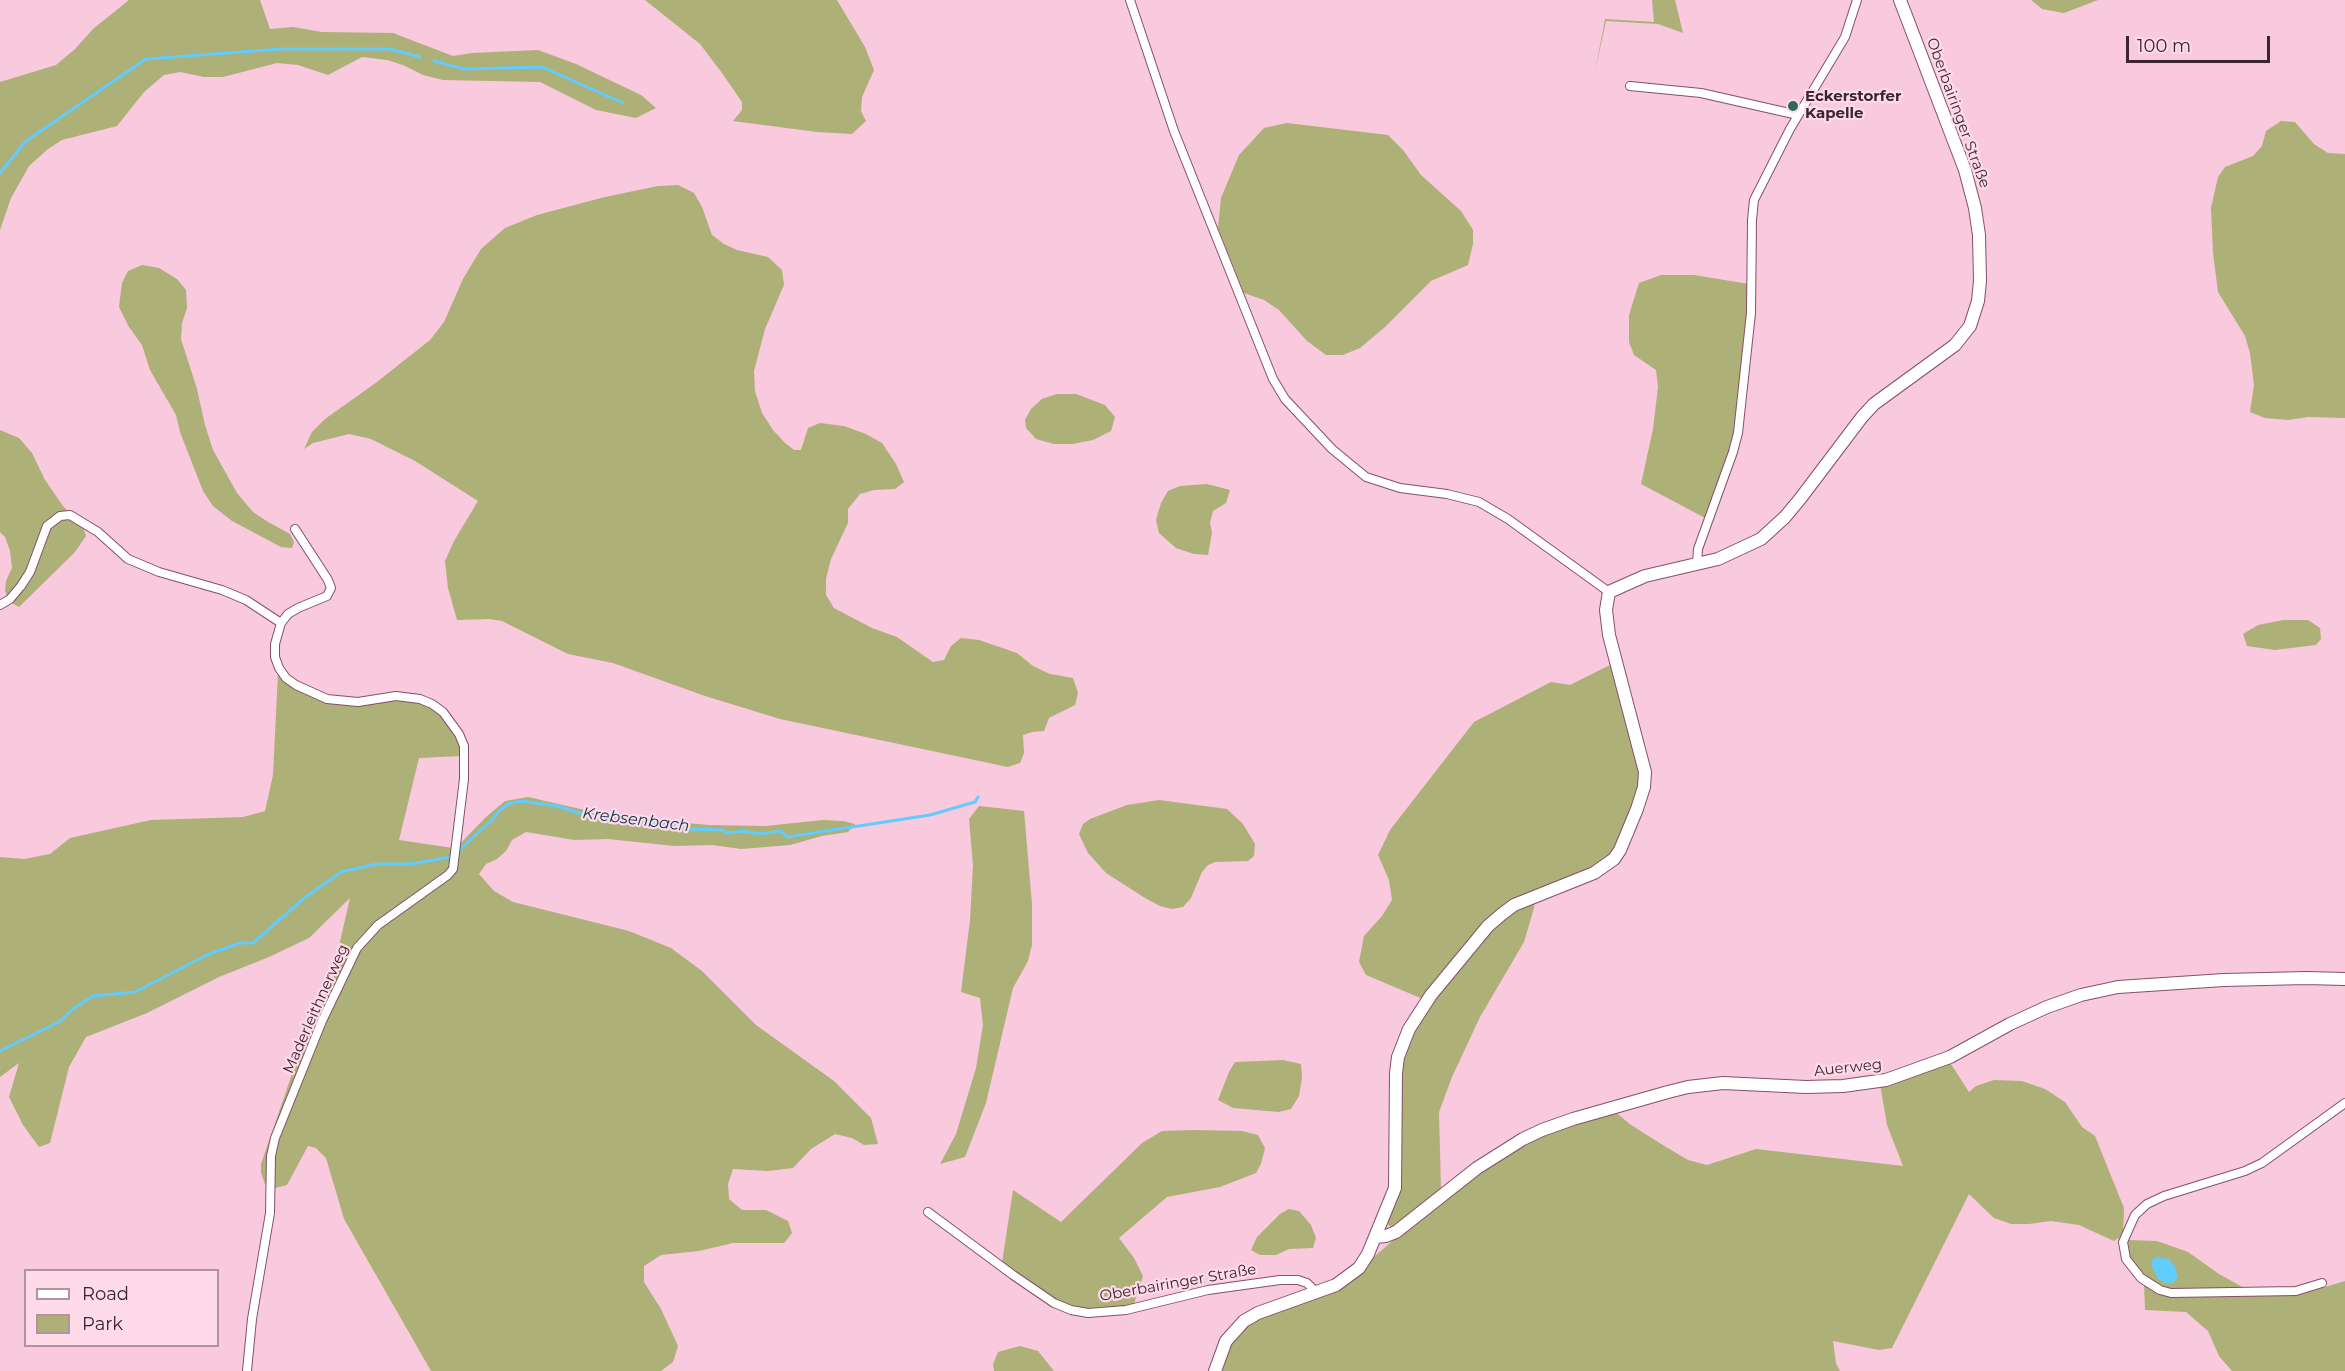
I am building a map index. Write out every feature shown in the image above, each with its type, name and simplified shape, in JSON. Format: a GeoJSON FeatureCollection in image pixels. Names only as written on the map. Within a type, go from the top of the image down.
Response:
{"type":"FeatureCollection","features":[{"type":"Feature","properties":{"kind":"street"},"geometry":{"type":"LineString","coordinates":[[1130,0],[1174,131],[1273,379],[1285,399],[1332,449],[1366,477],[1401,488],[1447,494],[1479,502],[1508,519],[1609,592],[1606,610],[1609,634],[1645,772],[1644,787],[1637,809],[1614,860],[1594,873],[1514,905],[1502,914],[1488,926],[1456,963],[1419,1012],[1402,1044],[1395,1073],[1395,1188],[1368,1254],[1353,1272],[1336,1285],[1258,1313],[1244,1321],[1226,1341],[1215,1371]]}},
{"type":"Feature","properties":{"kind":"street"},"geometry":{"type":"LineString","coordinates":[[1697,564],[1698,549],[1727,472],[1738,433],[1751,313],[1754,200],[1798,115],[1841,46],[1851,24],[1857,0]]}},
{"type":"Feature","properties":{"kind":"street","name":"Oberbairinger Straße"},"geometry":{"type":"LineString","coordinates":[[1609,592],[1645,576],[1732,554],[1761,539],[1773,529],[1806,491],[1862,417],[1887,394],[1955,345],[1970,326],[1975,315],[1980,281],[1975,208],[1962,161],[1900,0]]}},
{"type":"Feature","properties":{"kind":"street"},"geometry":{"type":"LineString","coordinates":[[1630,86],[1701,93],[1798,115]]}},
{"type":"Feature","properties":{"kind":"street"},"geometry":{"type":"LineString","coordinates":[[0,605],[10,599],[30,572],[47,526],[60,516],[70,515],[90,527],[128,559],[159,572],[222,590],[246,600],[281,623],[288,614],[298,608],[327,596],[331,588],[295,529]]}},
{"type":"Feature","properties":{"kind":"street","name":"Maderleithnerweg"},"geometry":{"type":"LineString","coordinates":[[247,1371],[252,1319],[269,1223],[274,1138],[322,1021],[357,948],[378,925],[448,875],[455,854],[463,795],[465,756],[464,746],[452,722],[443,712],[420,699],[396,696],[342,702],[305,690],[286,678],[275,657],[275,644],[281,623]]}},
{"type":"Feature","properties":{"kind":"street","name":"Auerweg"},"geometry":{"type":"LineString","coordinates":[[1376,1237],[1396,1232],[1477,1167],[1523,1139],[1573,1119],[1668,1092],[1696,1085],[1723,1083],[1806,1087],[1843,1086],[1886,1080],[1909,1074],[1950,1057],[2010,1024],[2047,1007],[2081,995],[2118,987],[2244,979],[2345,979]]}},
{"type":"Feature","properties":{"kind":"street"},"geometry":{"type":"LineString","coordinates":[[2322,1283],[2296,1291],[2171,1293],[2151,1286],[2141,1278],[2126,1259],[2123,1242],[2135,1215],[2146,1204],[2163,1196],[2245,1171],[2262,1163],[2345,1103]]}},
{"type":"Feature","properties":{"kind":"street","name":"Oberbairinger Straße"},"geometry":{"type":"LineString","coordinates":[[928,1212],[1054,1303],[1079,1312],[1106,1313],[1208,1290],[1280,1280],[1298,1280],[1308,1283],[1316,1292]]}},
{"type":"Feature","properties":{"kind":"green space"},"geometry":{"type":"Polygon","coordinates":[[[129,0],[260,0],[270,29],[293,27],[322,32],[393,33],[453,56],[538,50],[576,64],[641,95],[656,108],[636,118],[596,110],[540,82],[443,80],[423,75],[387,60],[362,57],[328,75],[298,65],[277,63],[223,77],[204,77],[180,72],[164,75],[144,92],[117,126],[62,140],[48,149],[29,166],[11,198],[0,230],[0,82],[56,65],[93,29],[129,0]]]}},
{"type":"Feature","properties":{"kind":"green space"},"geometry":{"type":"Polygon","coordinates":[[[645,0],[837,0],[865,47],[874,70],[862,97],[861,111],[866,121],[852,134],[817,132],[733,121],[742,110],[742,102],[722,73],[700,44],[645,0]]]}},
{"type":"Feature","properties":{"kind":"green space"},"geometry":{"type":"Polygon","coordinates":[[[1652,0],[1675,0],[1683,33],[1658,24],[1606,21],[1595,72],[1605,19],[1654,22],[1652,0]]]}},
{"type":"Feature","properties":{"kind":"green space"},"geometry":{"type":"Polygon","coordinates":[[[2031,0],[2098,0],[2064,13],[2042,9],[2031,0]]]}},
{"type":"Feature","properties":{"kind":"green space"},"geometry":{"type":"Polygon","coordinates":[[[2281,121],[2295,122],[2314,144],[2328,153],[2345,154],[2345,418],[2308,417],[2288,420],[2265,418],[2250,412],[2254,385],[2250,353],[2245,336],[2218,292],[2211,208],[2218,177],[2225,167],[2253,156],[2262,146],[2266,131],[2281,121]]]}},
{"type":"Feature","properties":{"kind":"green space"},"geometry":{"type":"Polygon","coordinates":[[[1287,123],[1388,135],[1403,150],[1421,175],[1461,211],[1473,230],[1473,244],[1468,265],[1431,281],[1385,327],[1360,348],[1343,355],[1326,355],[1307,341],[1279,310],[1264,300],[1244,293],[1218,228],[1221,198],[1239,155],[1264,128],[1287,123]]]}},
{"type":"Feature","properties":{"kind":"green space"},"geometry":{"type":"Polygon","coordinates":[[[678,185],[694,193],[702,207],[712,235],[737,250],[768,257],[782,270],[784,285],[765,329],[754,371],[755,391],[762,413],[773,430],[794,450],[801,450],[808,428],[820,423],[844,426],[866,434],[882,443],[896,464],[904,482],[895,489],[874,490],[860,494],[848,509],[848,523],[831,559],[826,579],[826,595],[834,608],[872,628],[897,637],[933,662],[944,660],[951,646],[961,638],[979,640],[1017,653],[1033,666],[1050,674],[1073,678],[1078,693],[1075,705],[1049,718],[1044,731],[1023,735],[1024,753],[1020,763],[1008,767],[780,719],[705,696],[613,663],[568,654],[502,621],[457,620],[448,588],[445,561],[478,501],[415,461],[371,439],[349,434],[313,443],[304,449],[312,432],[325,419],[430,340],[444,322],[463,279],[481,249],[505,228],[537,215],[605,197],[658,186],[678,185]]]}},
{"type":"Feature","properties":{"kind":"green space"},"geometry":{"type":"Polygon","coordinates":[[[142,265],[159,268],[177,279],[186,290],[187,308],[182,323],[181,339],[213,450],[237,493],[253,512],[290,534],[294,542],[292,548],[281,547],[232,521],[213,506],[203,491],[180,432],[176,415],[150,370],[142,345],[129,327],[119,307],[122,283],[128,271],[142,265]]]}},
{"type":"Feature","properties":{"kind":"green space"},"geometry":{"type":"Polygon","coordinates":[[[1661,275],[1694,275],[1749,284],[1748,325],[1734,437],[1707,519],[1641,484],[1653,429],[1658,387],[1656,370],[1634,355],[1629,342],[1629,315],[1639,283],[1661,275]]]}},
{"type":"Feature","properties":{"kind":"green space"},"geometry":{"type":"Polygon","coordinates":[[[1057,394],[1076,394],[1105,405],[1115,417],[1111,431],[1093,440],[1073,444],[1054,444],[1036,439],[1026,428],[1025,420],[1031,409],[1042,399],[1057,394]]]}},
{"type":"Feature","properties":{"kind":"green space"},"geometry":{"type":"Polygon","coordinates":[[[0,430],[19,438],[32,453],[45,480],[63,506],[83,527],[86,536],[75,552],[19,607],[10,602],[5,591],[6,581],[12,568],[10,551],[5,537],[0,532],[0,430]]]}},
{"type":"Feature","properties":{"kind":"green space"},"geometry":{"type":"Polygon","coordinates":[[[1207,484],[1230,490],[1226,503],[1213,511],[1208,555],[1194,554],[1176,548],[1159,533],[1156,520],[1161,503],[1168,491],[1180,486],[1207,484]]]}},
{"type":"Feature","properties":{"kind":"green space"},"geometry":{"type":"Polygon","coordinates":[[[2283,620],[2308,620],[2320,628],[2321,639],[2316,645],[2275,650],[2247,646],[2243,634],[2258,625],[2283,620]]]}},
{"type":"Feature","properties":{"kind":"green space"},"geometry":{"type":"Polygon","coordinates":[[[1612,664],[1641,776],[1639,793],[1614,853],[1602,864],[1535,891],[1534,908],[1524,942],[1480,1017],[1452,1077],[1439,1112],[1441,1190],[1397,1226],[1392,1227],[1387,1221],[1403,1052],[1430,1002],[1366,975],[1359,962],[1364,936],[1382,916],[1392,900],[1389,880],[1378,855],[1390,830],[1474,722],[1551,682],[1570,685],[1612,664]]]}},
{"type":"Feature","properties":{"kind":"green space"},"geometry":{"type":"Polygon","coordinates":[[[278,673],[323,700],[399,698],[422,702],[441,714],[457,736],[463,756],[419,758],[399,840],[457,847],[505,801],[528,797],[598,813],[618,813],[653,820],[709,825],[765,826],[823,820],[855,824],[848,832],[790,845],[741,849],[712,845],[675,846],[608,839],[574,840],[526,832],[512,840],[506,851],[497,859],[486,864],[479,874],[494,891],[513,902],[629,931],[671,948],[702,971],[756,1025],[834,1081],[871,1118],[878,1144],[864,1145],[852,1138],[835,1134],[811,1149],[793,1168],[768,1171],[733,1169],[728,1184],[729,1199],[742,1210],[766,1210],[788,1221],[792,1233],[784,1243],[733,1243],[699,1251],[661,1255],[644,1266],[644,1282],[661,1309],[678,1346],[673,1362],[661,1371],[431,1371],[344,1219],[326,1158],[316,1148],[308,1146],[287,1185],[275,1188],[265,1184],[261,1164],[291,1077],[338,967],[339,946],[350,898],[309,938],[219,977],[147,1013],[86,1037],[69,1067],[50,1143],[39,1147],[23,1125],[9,1097],[19,1063],[0,1077],[0,857],[24,859],[50,854],[70,838],[151,820],[243,817],[265,811],[273,775],[278,673]]]}},
{"type":"Feature","properties":{"kind":"green space"},"geometry":{"type":"Polygon","coordinates":[[[1159,800],[1227,809],[1243,824],[1255,844],[1254,856],[1248,861],[1215,862],[1208,865],[1202,872],[1191,898],[1183,907],[1172,909],[1145,898],[1106,873],[1088,853],[1079,834],[1083,824],[1090,819],[1127,805],[1159,800]]]}},
{"type":"Feature","properties":{"kind":"green space"},"geometry":{"type":"Polygon","coordinates":[[[979,806],[1024,811],[1032,904],[1032,945],[1028,961],[1013,988],[986,1103],[965,1157],[940,1164],[956,1134],[976,1068],[983,1025],[980,998],[961,992],[970,920],[973,865],[969,819],[979,806]]]}},
{"type":"Feature","properties":{"kind":"green space"},"geometry":{"type":"Polygon","coordinates":[[[1283,1060],[1301,1064],[1302,1078],[1299,1096],[1291,1109],[1279,1112],[1233,1108],[1218,1100],[1235,1062],[1283,1060]]]}},
{"type":"Feature","properties":{"kind":"green space"},"geometry":{"type":"Polygon","coordinates":[[[1949,1061],[1969,1092],[1976,1086],[1994,1080],[2022,1081],[2045,1089],[2065,1102],[2082,1127],[2095,1136],[2124,1208],[2123,1235],[2114,1241],[2079,1225],[2051,1221],[2011,1224],[1994,1218],[1969,1194],[1892,1348],[1879,1350],[1833,1341],[1836,1363],[1840,1371],[1219,1371],[1230,1341],[1255,1319],[1328,1292],[1368,1262],[1446,1195],[1539,1134],[1614,1111],[1631,1125],[1688,1160],[1707,1165],[1756,1149],[1903,1166],[1887,1125],[1880,1084],[1949,1061]]]}},
{"type":"Feature","properties":{"kind":"green space"},"geometry":{"type":"Polygon","coordinates":[[[1162,1131],[1242,1131],[1258,1135],[1265,1148],[1261,1164],[1256,1173],[1220,1187],[1167,1197],[1119,1238],[1134,1258],[1143,1276],[1134,1304],[1084,1310],[1052,1298],[1002,1263],[1013,1190],[1061,1222],[1142,1143],[1162,1131]]]}},
{"type":"Feature","properties":{"kind":"green space"},"geometry":{"type":"Polygon","coordinates":[[[1289,1209],[1299,1211],[1311,1225],[1316,1238],[1313,1248],[1289,1249],[1276,1255],[1260,1255],[1251,1250],[1257,1237],[1280,1214],[1289,1209]]]}},
{"type":"Feature","properties":{"kind":"green space"},"geometry":{"type":"Polygon","coordinates":[[[2127,1240],[2157,1241],[2188,1252],[2219,1274],[2246,1289],[2169,1290],[2154,1285],[2138,1273],[2130,1260],[2127,1240]]]}},
{"type":"Feature","properties":{"kind":"green space"},"geometry":{"type":"Polygon","coordinates":[[[2345,1281],[2345,1371],[2232,1371],[2219,1356],[2208,1331],[2186,1312],[2145,1310],[2144,1284],[2157,1292],[2283,1295],[2305,1293],[2345,1281]]]}},
{"type":"Feature","properties":{"kind":"green space"},"geometry":{"type":"Polygon","coordinates":[[[1020,1346],[1038,1351],[1054,1371],[994,1371],[993,1364],[998,1352],[1020,1346]]]}},
{"type":"Feature","properties":{"kind":"water"},"geometry":{"type":"Polygon","coordinates":[[[2156,1257],[2169,1259],[2174,1265],[2178,1277],[2174,1282],[2167,1284],[2158,1279],[2152,1266],[2152,1260],[2156,1257]]]}},
{"type":"Feature","properties":{"kind":"waterway"},"geometry":{"type":"LineString","coordinates":[[0,173],[26,141],[146,59],[281,49],[390,49],[420,57]]}},
{"type":"Feature","properties":{"kind":"waterway"},"geometry":{"type":"LineString","coordinates":[[434,61],[464,69],[542,67],[623,103]]}},
{"type":"Feature","properties":{"kind":"waterway","name":"Krebsenbach"},"geometry":{"type":"LineString","coordinates":[[458,851],[500,810],[508,804],[521,801],[557,806],[591,817],[615,817],[646,825],[654,822],[689,829],[721,830],[728,833],[743,831],[760,834],[781,831],[787,837],[930,815],[975,802],[978,797]]}},
{"type":"Feature","properties":{"kind":"waterway","name":"Krebsenbach"},"geometry":{"type":"LineString","coordinates":[[0,1051],[59,1022],[73,1009],[93,996],[135,992],[207,955],[240,943],[253,943],[303,899],[341,872],[377,864],[411,864],[453,855]]}},
{"type":"Feature","properties":{"kind":"place","name":"Eckerstorfer Kapelle"},"geometry":{"type":"Point","coordinates":[1793,106]}}]}
